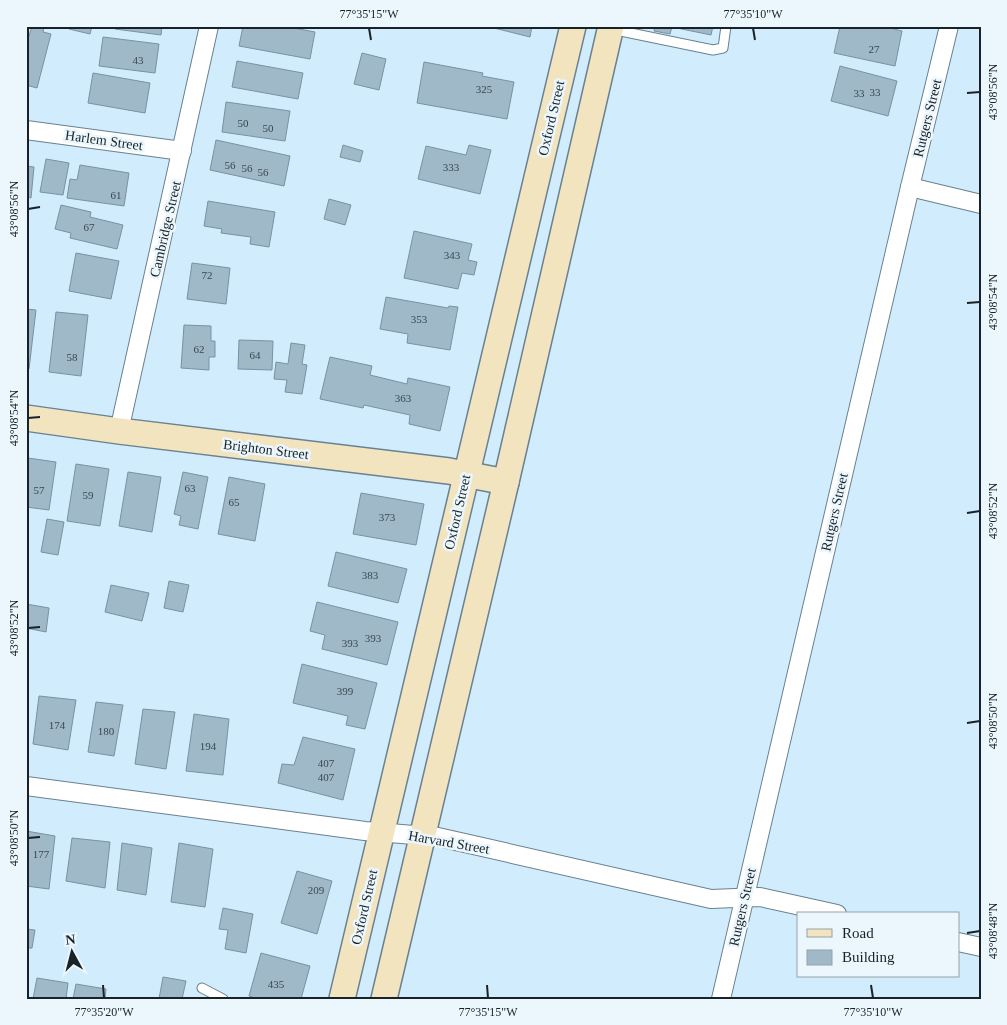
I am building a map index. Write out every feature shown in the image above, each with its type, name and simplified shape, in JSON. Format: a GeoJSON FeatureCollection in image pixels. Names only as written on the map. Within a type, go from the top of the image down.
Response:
{"type":"FeatureCollection","features":[{"type":"Feature","properties":{"kind":"street","name":"Cambridge Street"},"geometry":{"type":"LineString","coordinates":[[119,431],[210,26]]}},
{"type":"Feature","properties":{"kind":"street","name":"Oxford Street"},"geometry":{"type":"LineString","coordinates":[[342,999],[573,26]]}},
{"type":"Feature","properties":{"kind":"street","name":"Rutgers Street"},"geometry":{"type":"LineString","coordinates":[[721,999],[949,26]]}},
{"type":"Feature","properties":{"kind":"street"},"geometry":{"type":"LineString","coordinates":[[384,999],[611,28]]}},
{"type":"Feature","properties":{"kind":"street","name":"Harlem Street"},"geometry":{"type":"LineString","coordinates":[[26,130],[182,151]]}},
{"type":"Feature","properties":{"kind":"street"},"geometry":{"type":"LineString","coordinates":[[910,187],[981,204]]}},
{"type":"Feature","properties":{"kind":"street","name":"Brighton Street"},"geometry":{"type":"LineString","coordinates":[[26,418],[440,470],[506,482]]}},
{"type":"Feature","properties":{"kind":"street","name":"Harvard Street"},"geometry":{"type":"LineString","coordinates":[[26,786],[382,832],[423,835],[448,839],[710,899],[760,897],[828,912]]}},
{"type":"Feature","properties":{"kind":"street"},"geometry":{"type":"LineString","coordinates":[[960,942],[981,947]]}},
{"type":"Feature","properties":{"kind":"lane"},"geometry":{"type":"LineString","coordinates":[[611,28],[713,50],[723,48],[726,26]]}},
{"type":"Feature","properties":{"kind":"lane"},"geometry":{"type":"LineString","coordinates":[[202,988],[223,999]]}},
{"type":"Feature","properties":{"kind":"building"},"geometry":{"type":"Polygon","coordinates":[[[32,26],[44,26],[43,32],[51,34],[37,88],[26,85],[26,46],[32,26]]]}},
{"type":"Feature","properties":{"kind":"building"},"geometry":{"type":"Polygon","coordinates":[[[69,26],[92,26],[90,34],[69,29],[69,26]]]}},
{"type":"Feature","properties":{"kind":"building"},"geometry":{"type":"Polygon","coordinates":[[[115,26],[162,26],[161,35],[115,29],[115,26]]]}},
{"type":"Feature","properties":{"kind":"building"},"geometry":{"type":"Polygon","coordinates":[[[243,26],[283,26],[315,32],[310,59],[239,46],[243,26]]]}},
{"type":"Feature","properties":{"kind":"building"},"geometry":{"type":"Polygon","coordinates":[[[486,26],[532,26],[530,37],[486,26]]]}},
{"type":"Feature","properties":{"kind":"building"},"geometry":{"type":"Polygon","coordinates":[[[655,26],[713,26],[711,35],[672,27],[670,34],[654,31],[655,26]]]}},
{"type":"Feature","properties":{"kind":"building"},"geometry":{"type":"Polygon","coordinates":[[[840,26],[882,26],[902,31],[895,66],[834,53],[840,26]]]}},
{"type":"Feature","properties":{"kind":"building"},"geometry":{"type":"Polygon","coordinates":[[[103,37],[159,44],[155,73],[99,66],[103,37]]]}},
{"type":"Feature","properties":{"kind":"building"},"geometry":{"type":"Polygon","coordinates":[[[362,53],[386,59],[379,90],[354,84],[362,53]]]}},
{"type":"Feature","properties":{"kind":"building"},"geometry":{"type":"Polygon","coordinates":[[[237,61],[303,73],[298,99],[232,87],[237,61]]]}},
{"type":"Feature","properties":{"kind":"building"},"geometry":{"type":"Polygon","coordinates":[[[424,62],[483,73],[482,76],[514,82],[507,119],[417,103],[424,62]]]}},
{"type":"Feature","properties":{"kind":"building"},"geometry":{"type":"Polygon","coordinates":[[[840,66],[897,81],[888,116],[831,101],[840,66]]]}},
{"type":"Feature","properties":{"kind":"building"},"geometry":{"type":"Polygon","coordinates":[[[93,73],[150,83],[145,113],[88,103],[93,73]]]}},
{"type":"Feature","properties":{"kind":"building"},"geometry":{"type":"Polygon","coordinates":[[[226,102],[290,111],[285,141],[222,132],[226,102]]]}},
{"type":"Feature","properties":{"kind":"building"},"geometry":{"type":"Polygon","coordinates":[[[216,140],[290,156],[284,186],[210,170],[216,140]]]}},
{"type":"Feature","properties":{"kind":"building"},"geometry":{"type":"Polygon","coordinates":[[[343,145],[363,151],[360,162],[340,157],[343,145]]]}},
{"type":"Feature","properties":{"kind":"building"},"geometry":{"type":"Polygon","coordinates":[[[469,145],[491,150],[480,194],[418,179],[426,146],[466,155],[469,145]]]}},
{"type":"Feature","properties":{"kind":"building"},"geometry":{"type":"Polygon","coordinates":[[[46,159],[69,163],[63,195],[40,192],[46,159]]]}},
{"type":"Feature","properties":{"kind":"building"},"geometry":{"type":"Polygon","coordinates":[[[80,165],[129,173],[124,206],[67,198],[70,179],[77,180],[80,165]]]}},
{"type":"Feature","properties":{"kind":"building"},"geometry":{"type":"Polygon","coordinates":[[[26,166],[34,167],[31,198],[26,197],[26,166]]]}},
{"type":"Feature","properties":{"kind":"building"},"geometry":{"type":"Polygon","coordinates":[[[329,199],[351,205],[345,225],[324,219],[329,199]]]}},
{"type":"Feature","properties":{"kind":"building"},"geometry":{"type":"Polygon","coordinates":[[[208,201],[275,212],[269,247],[250,244],[251,237],[221,233],[222,229],[204,226],[208,201]]]}},
{"type":"Feature","properties":{"kind":"building"},"geometry":{"type":"Polygon","coordinates":[[[61,205],[91,212],[90,217],[123,225],[117,249],[70,238],[71,233],[55,229],[61,205]]]}},
{"type":"Feature","properties":{"kind":"building"},"geometry":{"type":"Polygon","coordinates":[[[414,231],[472,244],[468,260],[477,262],[474,275],[462,273],[458,289],[404,278],[414,231]]]}},
{"type":"Feature","properties":{"kind":"building"},"geometry":{"type":"Polygon","coordinates":[[[76,253],[119,261],[111,299],[69,291],[76,253]]]}},
{"type":"Feature","properties":{"kind":"building"},"geometry":{"type":"Polygon","coordinates":[[[192,263],[230,268],[226,304],[187,299],[192,263]]]}},
{"type":"Feature","properties":{"kind":"building"},"geometry":{"type":"Polygon","coordinates":[[[386,297],[448,308],[449,306],[458,307],[450,350],[407,343],[408,334],[380,329],[386,297]]]}},
{"type":"Feature","properties":{"kind":"building"},"geometry":{"type":"Polygon","coordinates":[[[26,309],[36,310],[29,369],[26,368],[26,309]]]}},
{"type":"Feature","properties":{"kind":"building"},"geometry":{"type":"Polygon","coordinates":[[[56,312],[88,315],[81,376],[49,372],[56,312]]]}},
{"type":"Feature","properties":{"kind":"building"},"geometry":{"type":"Polygon","coordinates":[[[184,325],[211,326],[211,341],[215,341],[215,357],[209,357],[209,370],[181,368],[184,325]]]}},
{"type":"Feature","properties":{"kind":"building"},"geometry":{"type":"Polygon","coordinates":[[[239,340],[273,341],[272,370],[238,369],[239,340]]]}},
{"type":"Feature","properties":{"kind":"building"},"geometry":{"type":"Polygon","coordinates":[[[291,343],[305,345],[302,364],[307,365],[302,394],[285,392],[287,380],[274,379],[276,362],[288,364],[291,343]]]}},
{"type":"Feature","properties":{"kind":"building"},"geometry":{"type":"Polygon","coordinates":[[[330,357],[372,366],[370,375],[407,384],[408,378],[450,387],[440,431],[409,424],[410,415],[364,405],[363,408],[320,399],[330,357]]]}},
{"type":"Feature","properties":{"kind":"building"},"geometry":{"type":"Polygon","coordinates":[[[28,458],[56,462],[49,510],[26,507],[28,458]]]}},
{"type":"Feature","properties":{"kind":"building"},"geometry":{"type":"Polygon","coordinates":[[[76,464],[109,469],[100,526],[67,521],[76,464]]]}},
{"type":"Feature","properties":{"kind":"building"},"geometry":{"type":"Polygon","coordinates":[[[128,472],[161,477],[152,532],[119,526],[128,472]]]}},
{"type":"Feature","properties":{"kind":"building"},"geometry":{"type":"Polygon","coordinates":[[[183,472],[208,477],[198,529],[179,525],[181,516],[174,514],[183,472]]]}},
{"type":"Feature","properties":{"kind":"building"},"geometry":{"type":"Polygon","coordinates":[[[229,477],[265,484],[255,541],[218,534],[229,477]]]}},
{"type":"Feature","properties":{"kind":"building"},"geometry":{"type":"Polygon","coordinates":[[[361,493],[424,504],[416,545],[353,534],[361,493]]]}},
{"type":"Feature","properties":{"kind":"building"},"geometry":{"type":"Polygon","coordinates":[[[47,519],[64,522],[58,555],[41,552],[47,519]]]}},
{"type":"Feature","properties":{"kind":"building"},"geometry":{"type":"Polygon","coordinates":[[[336,552],[407,569],[398,603],[328,586],[336,552]]]}},
{"type":"Feature","properties":{"kind":"building"},"geometry":{"type":"Polygon","coordinates":[[[169,581],[189,585],[183,612],[164,608],[169,581]]]}},
{"type":"Feature","properties":{"kind":"building"},"geometry":{"type":"Polygon","coordinates":[[[111,585],[149,593],[142,621],[105,612],[111,585]]]}},
{"type":"Feature","properties":{"kind":"building"},"geometry":{"type":"Polygon","coordinates":[[[317,602],[398,622],[387,665],[322,649],[325,635],[310,631],[317,602]]]}},
{"type":"Feature","properties":{"kind":"building"},"geometry":{"type":"Polygon","coordinates":[[[26,604],[49,608],[46,632],[26,628],[26,604]]]}},
{"type":"Feature","properties":{"kind":"building"},"geometry":{"type":"Polygon","coordinates":[[[302,664],[377,683],[365,729],[346,725],[348,716],[293,703],[302,664]]]}},
{"type":"Feature","properties":{"kind":"building"},"geometry":{"type":"Polygon","coordinates":[[[39,696],[76,700],[68,750],[33,744],[39,696]]]}},
{"type":"Feature","properties":{"kind":"building"},"geometry":{"type":"Polygon","coordinates":[[[96,702],[123,705],[114,756],[88,752],[96,702]]]}},
{"type":"Feature","properties":{"kind":"building"},"geometry":{"type":"Polygon","coordinates":[[[143,709],[175,712],[166,769],[135,764],[143,709]]]}},
{"type":"Feature","properties":{"kind":"building"},"geometry":{"type":"Polygon","coordinates":[[[194,714],[229,719],[223,775],[186,771],[194,714]]]}},
{"type":"Feature","properties":{"kind":"building"},"geometry":{"type":"Polygon","coordinates":[[[303,737],[355,749],[343,800],[278,783],[282,764],[294,765],[303,737]]]}},
{"type":"Feature","properties":{"kind":"building"},"geometry":{"type":"Polygon","coordinates":[[[26,831],[55,836],[49,889],[26,886],[26,831]]]}},
{"type":"Feature","properties":{"kind":"building"},"geometry":{"type":"Polygon","coordinates":[[[72,838],[110,842],[105,888],[66,881],[72,838]]]}},
{"type":"Feature","properties":{"kind":"building"},"geometry":{"type":"Polygon","coordinates":[[[122,843],[152,848],[146,895],[117,890],[122,843]]]}},
{"type":"Feature","properties":{"kind":"building"},"geometry":{"type":"Polygon","coordinates":[[[179,843],[213,849],[205,907],[171,902],[179,843]]]}},
{"type":"Feature","properties":{"kind":"building"},"geometry":{"type":"Polygon","coordinates":[[[297,871],[332,881],[317,934],[281,923],[297,871]]]}},
{"type":"Feature","properties":{"kind":"building"},"geometry":{"type":"Polygon","coordinates":[[[223,908],[253,914],[246,953],[225,949],[228,930],[219,929],[223,908]]]}},
{"type":"Feature","properties":{"kind":"building"},"geometry":{"type":"Polygon","coordinates":[[[26,929],[35,930],[32,948],[26,948],[26,929]]]}},
{"type":"Feature","properties":{"kind":"building"},"geometry":{"type":"Polygon","coordinates":[[[261,953],[310,966],[301,999],[258,999],[249,996],[261,953]]]}},
{"type":"Feature","properties":{"kind":"building"},"geometry":{"type":"Polygon","coordinates":[[[163,977],[186,981],[182,999],[159,999],[163,977]]]}},
{"type":"Feature","properties":{"kind":"building"},"geometry":{"type":"Polygon","coordinates":[[[37,978],[68,983],[66,999],[33,999],[37,978]]]}},
{"type":"Feature","properties":{"kind":"building"},"geometry":{"type":"Polygon","coordinates":[[[76,984],[106,989],[105,999],[73,999],[76,984]]]}}]}
